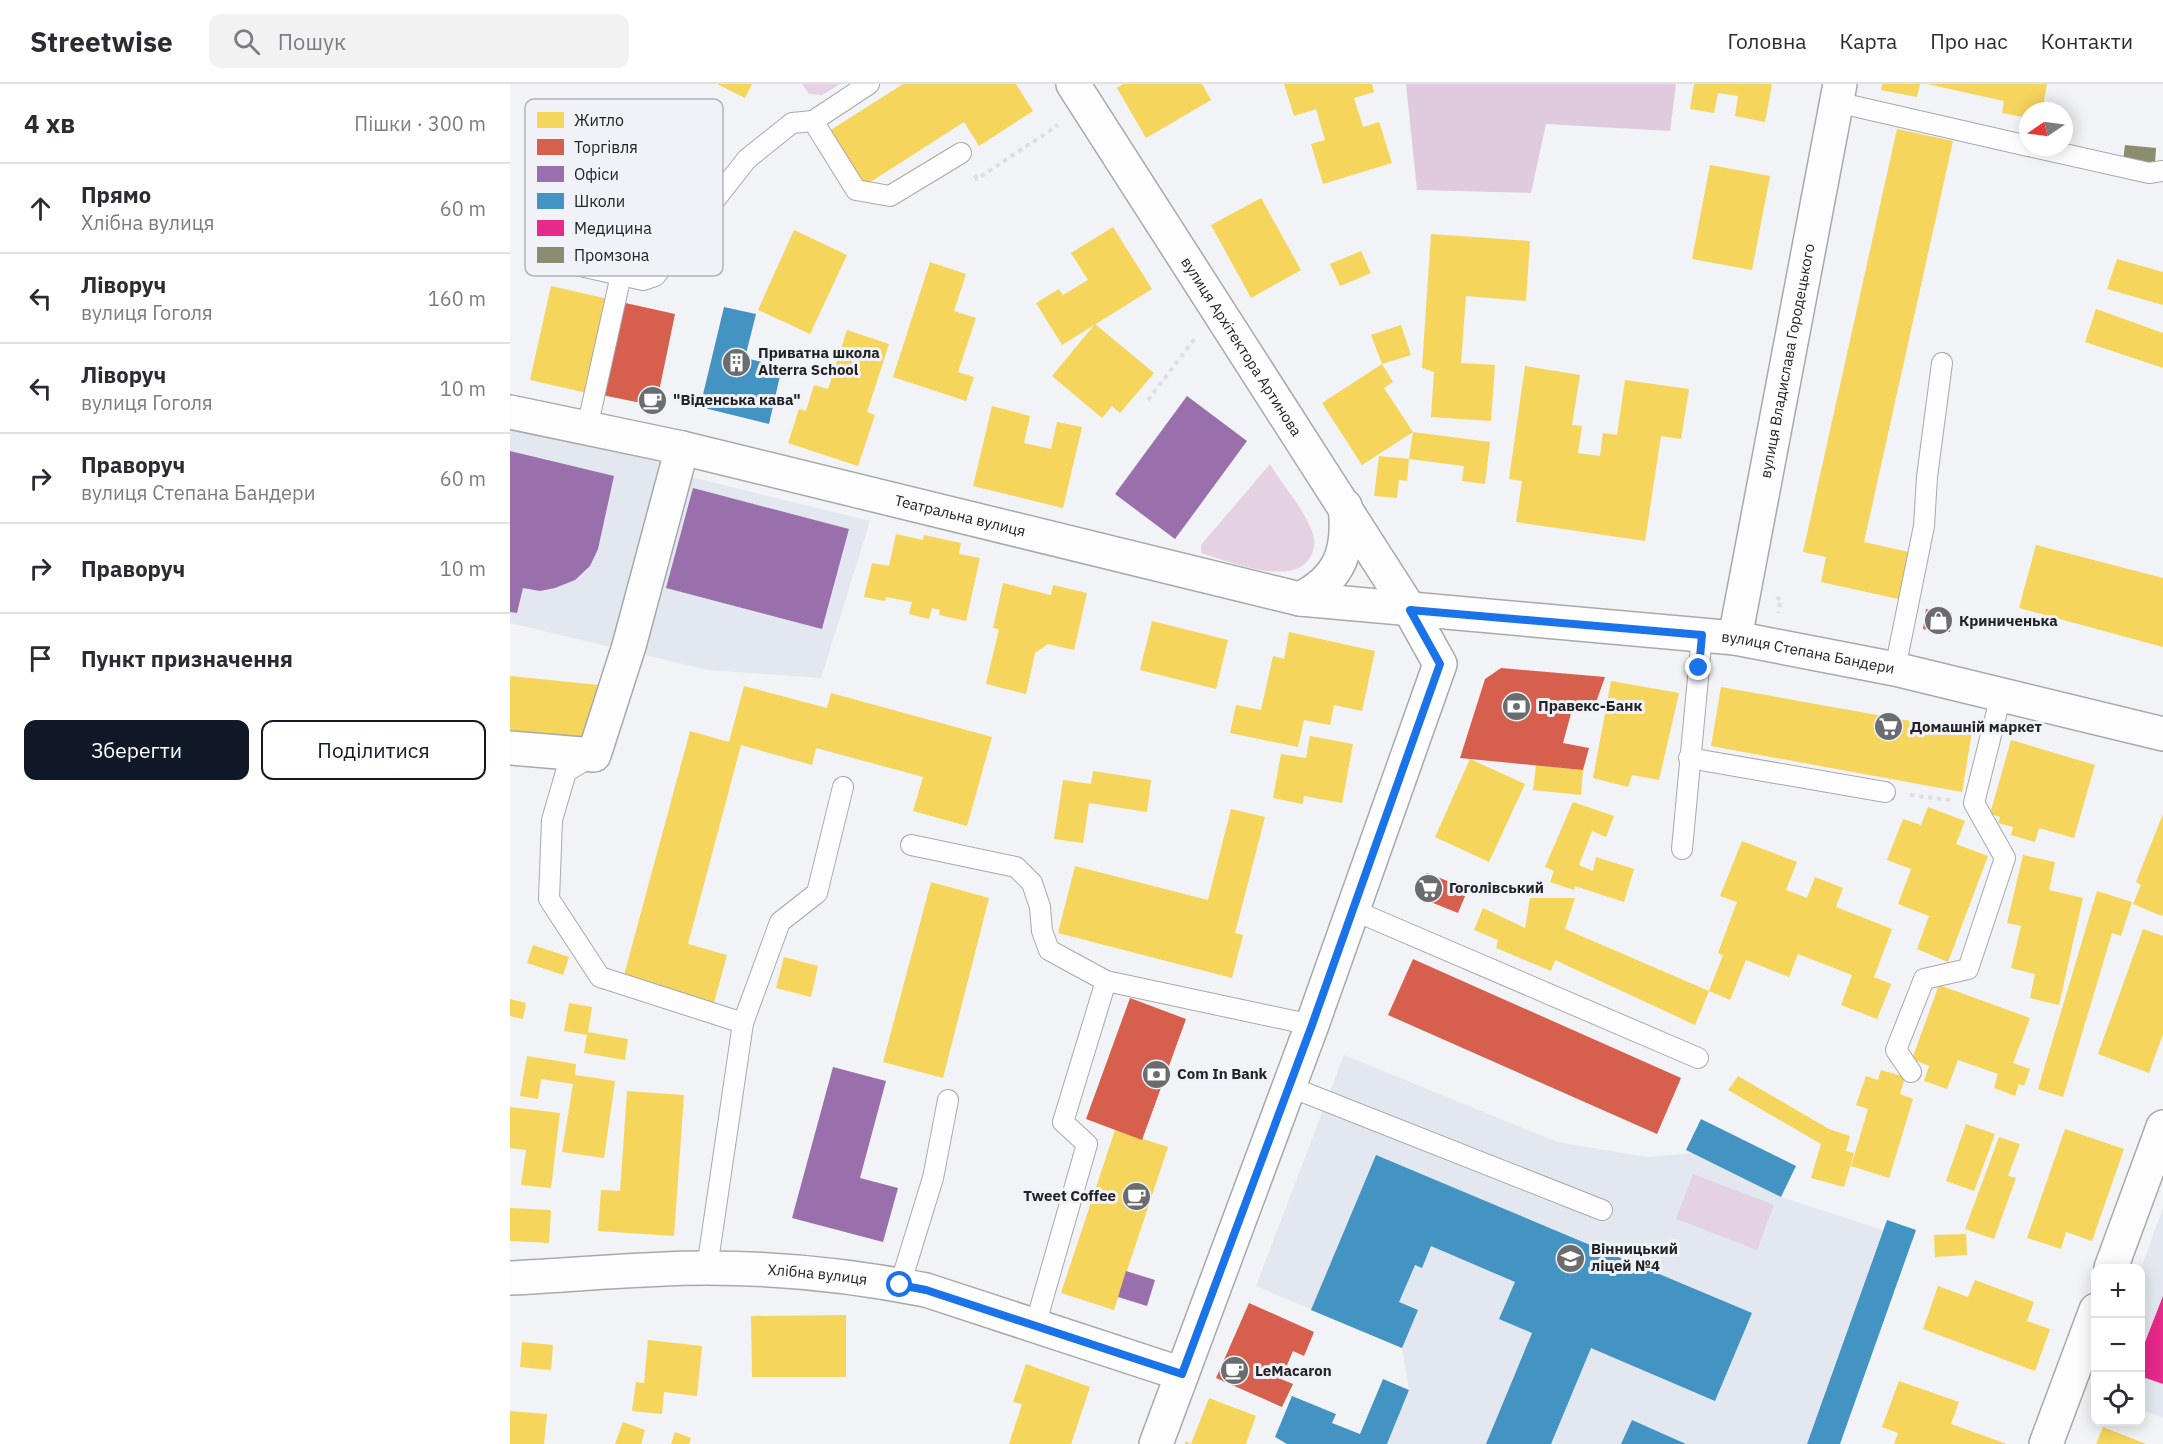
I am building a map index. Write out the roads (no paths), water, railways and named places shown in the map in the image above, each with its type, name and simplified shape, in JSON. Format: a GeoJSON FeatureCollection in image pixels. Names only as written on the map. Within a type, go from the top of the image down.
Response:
{"type":"FeatureCollection","features":[{"type":"Feature","properties":{"kind":"street","name":"вулиця Архітектора Артинова"},"geometry":{"type":"LineString","coordinates":[[1073,84],[1345,506],[1410,610],[1440,664],[1312,1025],[1156,1444]]}},
{"type":"Feature","properties":{"kind":"street","name":"вулиця Владислава Городецького"},"geometry":{"type":"LineString","coordinates":[[1735,638],[1838,93]]}},
{"type":"Feature","properties":{"kind":"street","name":"Театральна вулиця"},"geometry":{"type":"LineString","coordinates":[[510,412],[682,448],[1300,599],[1410,610]]}},
{"type":"Feature","properties":{"kind":"street"},"geometry":{"type":"LineString","coordinates":[[510,747],[594,755],[629,646],[682,448]]}},
{"type":"Feature","properties":{"kind":"street"},"geometry":{"type":"LineString","coordinates":[[1300,599],[1327,583],[1341,560],[1348,531],[1345,506]]}},
{"type":"Feature","properties":{"kind":"street","name":"вулиця Степана Бандери"},"geometry":{"type":"LineString","coordinates":[[1410,610],[1735,638],[1895,669],[2163,734]]}},
{"type":"Feature","properties":{"kind":"street"},"geometry":{"type":"LineString","coordinates":[[2113,1264],[2163,1127]]}},
{"type":"Feature","properties":{"kind":"street","name":"Хлібна вулиця"},"geometry":{"type":"LineString","coordinates":[[510,1278],[707,1268],[782,1271],[900,1285],[926,1290],[1182,1374]]}},
{"type":"Feature","properties":{"kind":"street"},"geometry":{"type":"LineString","coordinates":[[2046,1444],[2093,1318]]}},
{"type":"Feature","properties":{"kind":"lane"},"geometry":{"type":"LineString","coordinates":[[723,190],[747,159],[792,123],[813,121],[869,84]]}},
{"type":"Feature","properties":{"kind":"lane"},"geometry":{"type":"LineString","coordinates":[[1838,93],[2019,143]]}},
{"type":"Feature","properties":{"kind":"lane"},"geometry":{"type":"LineString","coordinates":[[813,121],[856,190],[890,196],[961,153]]}},
{"type":"Feature","properties":{"kind":"lane"},"geometry":{"type":"LineString","coordinates":[[2073,156],[2149,173],[2163,171]]}},
{"type":"Feature","properties":{"kind":"lane"},"geometry":{"type":"LineString","coordinates":[[587,428],[621,276],[643,280],[655,276]]}},
{"type":"Feature","properties":{"kind":"lane"},"geometry":{"type":"LineString","coordinates":[[1895,669],[1924,526],[1927,477],[1942,363]]}},
{"type":"Feature","properties":{"kind":"lane"},"geometry":{"type":"LineString","coordinates":[[1682,849],[1702,635]]}},
{"type":"Feature","properties":{"kind":"lane"},"geometry":{"type":"LineString","coordinates":[[1911,1072],[1896,1050],[1924,979],[1968,969],[2005,858],[1974,803],[2001,695]]}},
{"type":"Feature","properties":{"kind":"lane"},"geometry":{"type":"LineString","coordinates":[[594,755],[566,772],[552,820],[549,899],[600,977],[742,1023]]}},
{"type":"Feature","properties":{"kind":"lane"},"geometry":{"type":"LineString","coordinates":[[1689,758],[1885,792]]}},
{"type":"Feature","properties":{"kind":"lane"},"geometry":{"type":"LineString","coordinates":[[707,1268],[742,1023],[780,922],[817,893],[843,787]]}},
{"type":"Feature","properties":{"kind":"lane"},"geometry":{"type":"LineString","coordinates":[[911,845],[1016,867],[1032,883],[1040,907],[1042,931],[1049,950],[1106,981],[1312,1025]]}},
{"type":"Feature","properties":{"kind":"lane"},"geometry":{"type":"LineString","coordinates":[[1353,910],[1698,1058]]}},
{"type":"Feature","properties":{"kind":"lane"},"geometry":{"type":"LineString","coordinates":[[1035,1326],[1087,1144],[1063,1122],[1106,981]]}},
{"type":"Feature","properties":{"kind":"lane"},"geometry":{"type":"LineString","coordinates":[[1288,1086],[1602,1210]]}},
{"type":"Feature","properties":{"kind":"lane"},"geometry":{"type":"LineString","coordinates":[[900,1285],[933,1178],[948,1100]]}},
{"type":"Feature","properties":{"kind":"place","name":"Приватна школа Alterra School"},"geometry":{"type":"Point","coordinates":[737,362]}},
{"type":"Feature","properties":{"kind":"place","name":"\"Віденська кава\""},"geometry":{"type":"Point","coordinates":[652,400]}},
{"type":"Feature","properties":{"kind":"place","name":"Криниченька"},"geometry":{"type":"Point","coordinates":[1938,621]}},
{"type":"Feature","properties":{"kind":"place","name":"Правекс-Банк"},"geometry":{"type":"Point","coordinates":[1517,706]}},
{"type":"Feature","properties":{"kind":"place","name":"Домашній маркет"},"geometry":{"type":"Point","coordinates":[1889,727]}},
{"type":"Feature","properties":{"kind":"place","name":"Гоголівський"},"geometry":{"type":"Point","coordinates":[1428,888]}},
{"type":"Feature","properties":{"kind":"place","name":"Com In Bank"},"geometry":{"type":"Point","coordinates":[1156,1074]}},
{"type":"Feature","properties":{"kind":"place","name":"Tweet Coffee"},"geometry":{"type":"Point","coordinates":[1137,1196]}},
{"type":"Feature","properties":{"kind":"place","name":"Вінницький ліцей №4"},"geometry":{"type":"Point","coordinates":[1570,1258]}},
{"type":"Feature","properties":{"kind":"place","name":"LeMacaron"},"geometry":{"type":"Point","coordinates":[1234,1371]}}]}
